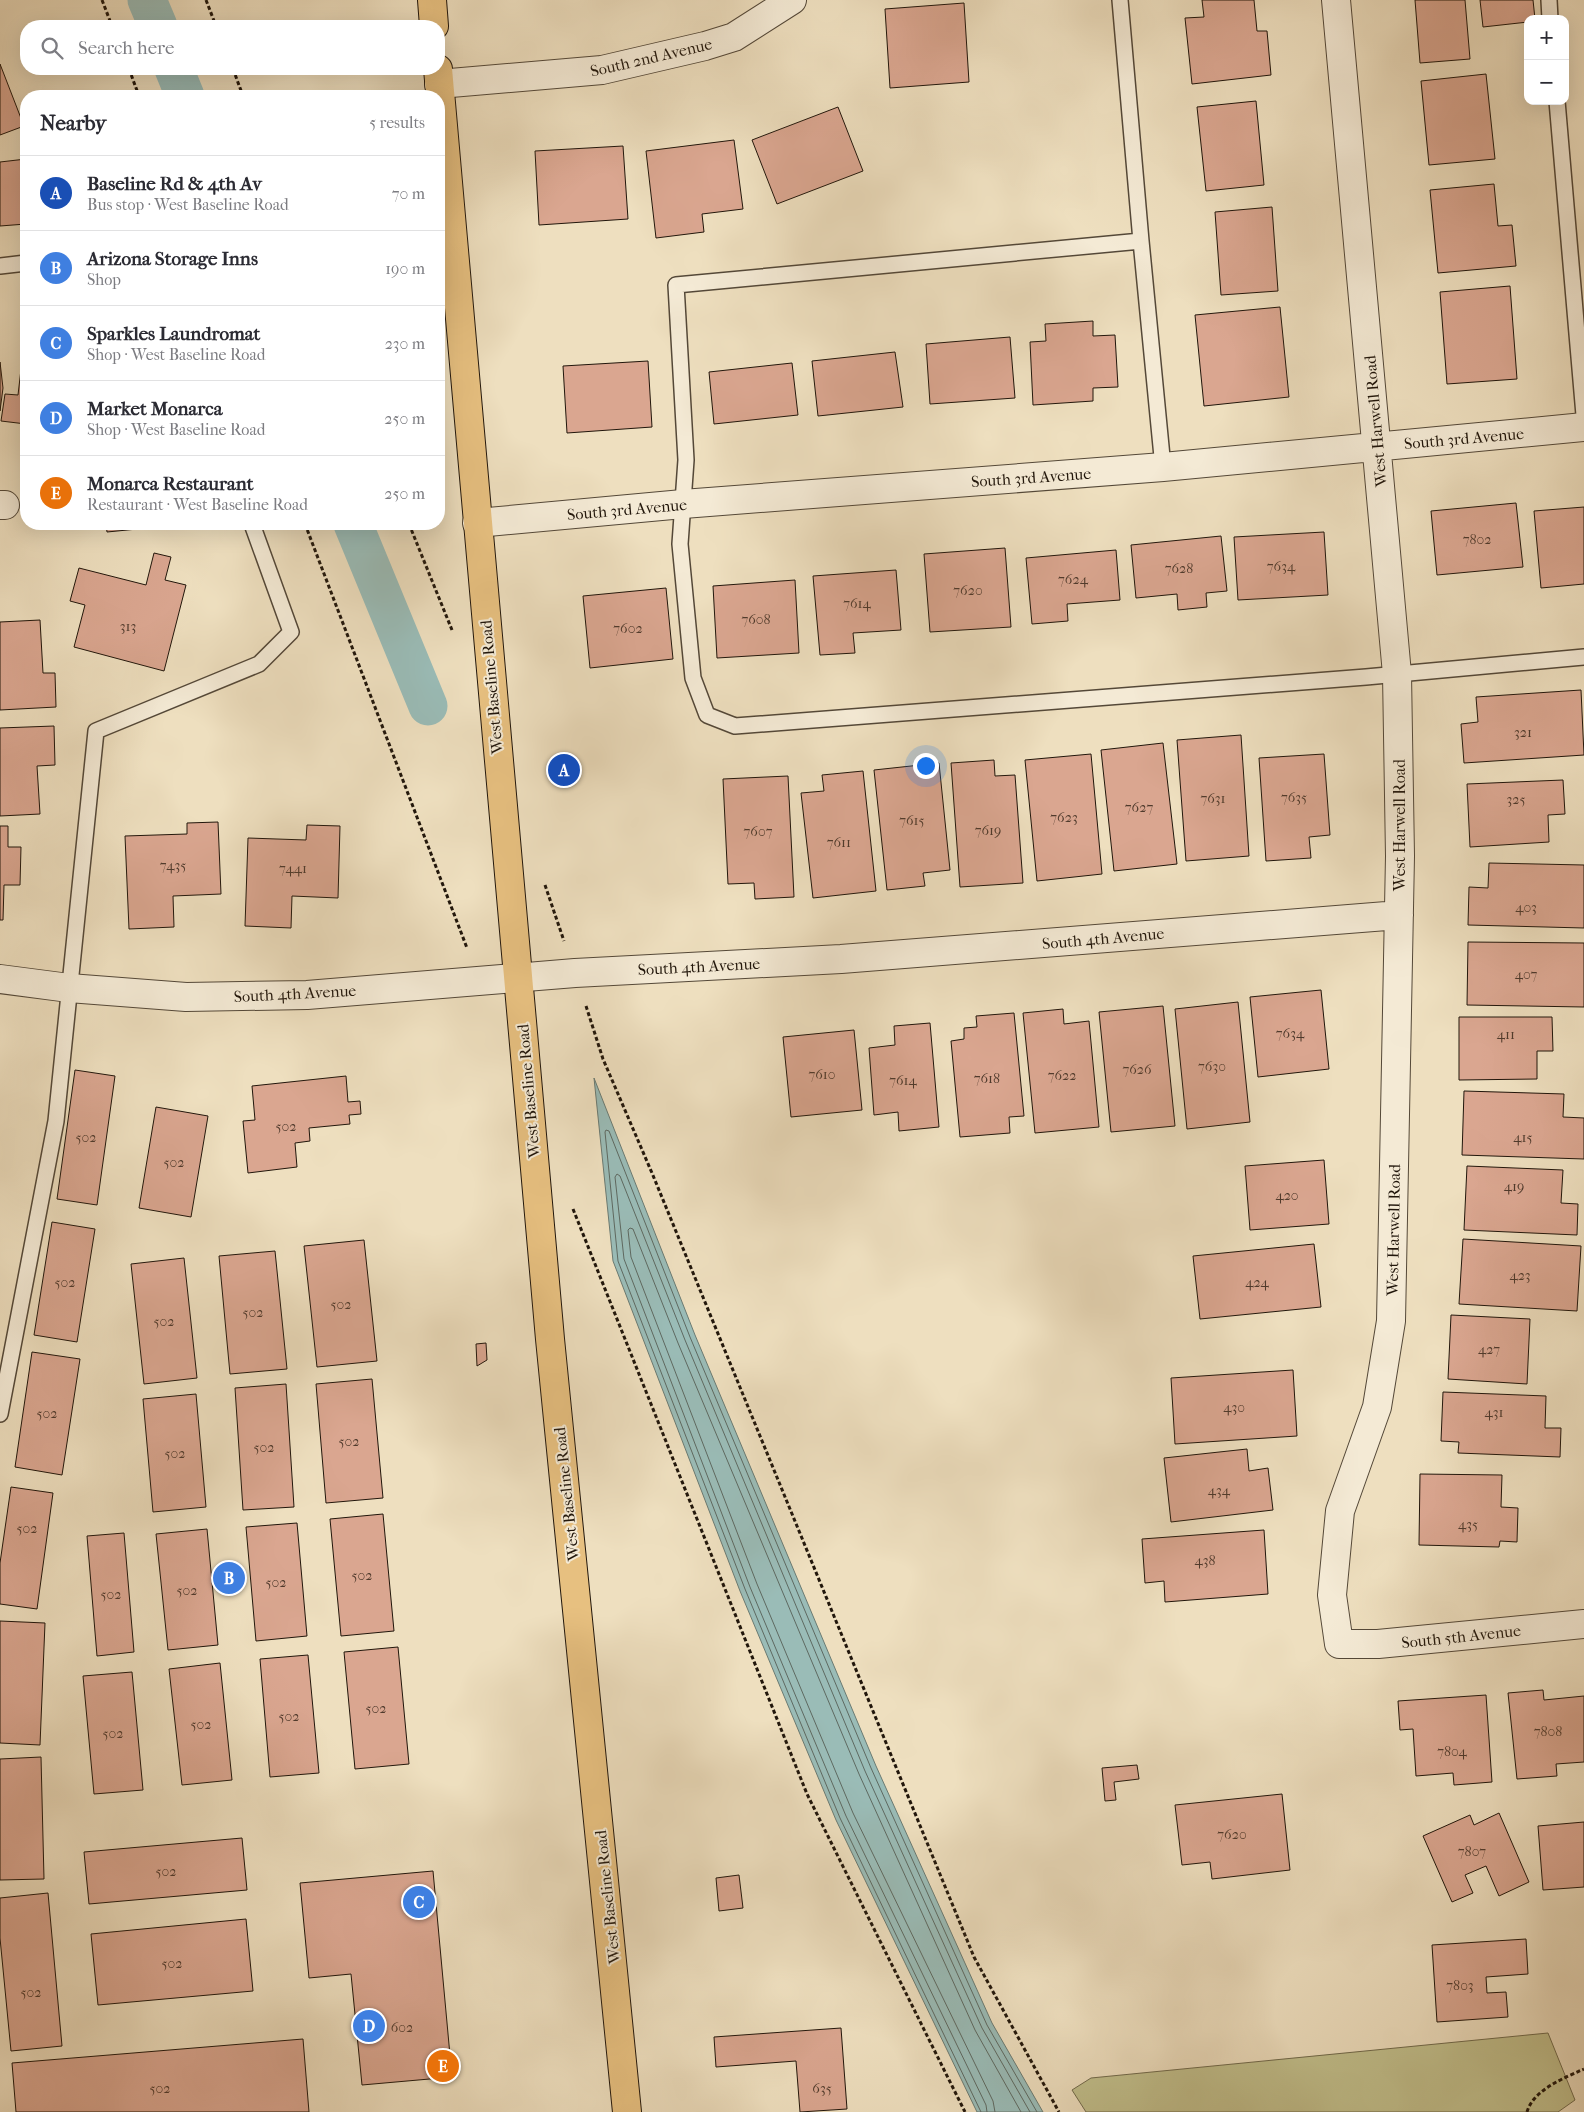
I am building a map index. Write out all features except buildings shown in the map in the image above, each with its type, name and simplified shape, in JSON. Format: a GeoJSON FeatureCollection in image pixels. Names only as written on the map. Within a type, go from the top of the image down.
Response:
{"type":"FeatureCollection","features":[{"type":"Feature","properties":{"kind":"main road"},"geometry":{"type":"LineString","coordinates":[[432,0],[434,20]]}},
{"type":"Feature","properties":{"kind":"main road","name":"West Baseline Road"},"geometry":{"type":"LineString","coordinates":[[439,76],[440,90]]}},
{"type":"Feature","properties":{"kind":"main road","name":"West Baseline Road"},"geometry":{"type":"LineString","coordinates":[[445,146],[550,1339],[601,1832],[627,2112]]}},
{"type":"Feature","properties":{"kind":"street","name":"South 2nd Avenue"},"geometry":{"type":"LineString","coordinates":[[439,76],[602,70],[734,37],[792,0]]}},
{"type":"Feature","properties":{"kind":"street","name":"West Harwell Road"},"geometry":{"type":"LineString","coordinates":[[1336,0],[1397,674],[1399,915],[1391,1321],[1377,1407],[1340,1511],[1332,1595],[1339,1644]]}},
{"type":"Feature","properties":{"kind":"street","name":"South 3rd Avenue"},"geometry":{"type":"LineString","coordinates":[[477,522],[1163,467],[1584,427]]}},
{"type":"Feature","properties":{"kind":"street","name":"South 4th Avenue"},"geometry":{"type":"LineString","coordinates":[[0,979],[69,988],[186,996],[307,995],[518,977],[841,959],[1399,915]]}},
{"type":"Feature","properties":{"kind":"street","name":"South 5th Avenue"},"geometry":{"type":"LineString","coordinates":[[1339,1644],[1378,1644],[1584,1624]]}},
{"type":"Feature","properties":{"kind":"lane"},"geometry":{"type":"LineString","coordinates":[[1120,0],[1163,467]]}},
{"type":"Feature","properties":{"kind":"lane"},"geometry":{"type":"LineString","coordinates":[[1549,0],[1550,15]]}},
{"type":"Feature","properties":{"kind":"lane"},"geometry":{"type":"LineString","coordinates":[[1557,105],[1584,416]]}},
{"type":"Feature","properties":{"kind":"lane"},"geometry":{"type":"LineString","coordinates":[[1141,241],[676,285],[686,460],[680,544],[693,678],[707,715],[735,726],[1397,674],[1584,657]]}},
{"type":"Feature","properties":{"kind":"lane"},"geometry":{"type":"LineString","coordinates":[[0,266],[20,264]]}},
{"type":"Feature","properties":{"kind":"lane"},"geometry":{"type":"LineString","coordinates":[[0,1414],[56,1121],[96,731],[259,664],[291,632],[254,530]]}},
{"type":"Feature","properties":{"kind":"path"},"geometry":{"type":"LineString","coordinates":[[102,0],[110,20]]}},
{"type":"Feature","properties":{"kind":"path"},"geometry":{"type":"LineString","coordinates":[[206,0],[214,20]]}},
{"type":"Feature","properties":{"kind":"path"},"geometry":{"type":"LineString","coordinates":[[131,75],[137,90]]}},
{"type":"Feature","properties":{"kind":"path"},"geometry":{"type":"LineString","coordinates":[[235,75],[241,90]]}},
{"type":"Feature","properties":{"kind":"path"},"geometry":{"type":"LineString","coordinates":[[307,530],[456,920]]}},
{"type":"Feature","properties":{"kind":"path"},"geometry":{"type":"LineString","coordinates":[[411,530],[424,562]]}},
{"type":"Feature","properties":{"kind":"path"},"geometry":{"type":"LineString","coordinates":[[590,1020],[603,1059],[660,1191],[974,1957],[1059,2112]]}},
{"type":"Feature","properties":{"kind":"path"},"geometry":{"type":"LineString","coordinates":[[602,1277],[807,1794],[965,2112]]}},
{"type":"Feature","properties":{"kind":"path"},"geometry":{"type":"LineString","coordinates":[[1527,2112],[1530,2102],[1557,2082],[1584,2069]]}},
{"type":"Feature","properties":{"kind":"shaded area"},"geometry":{"type":"Polygon","coordinates":[[[1548,2033],[1575,2100],[1558,2112],[1086,2112],[1072,2090],[1091,2078],[1548,2033]]]}},
{"type":"Feature","properties":{"kind":"water"},"geometry":{"type":"Polygon","coordinates":[[[594,1078],[695,1335],[876,1766],[992,2023],[1043,2112],[977,2112],[836,1820],[740,1591],[613,1261],[594,1078]]]}},
{"type":"Feature","properties":{"kind":"waterway"},"geometry":{"type":"LineString","coordinates":[[147,0],[155,20]]}},
{"type":"Feature","properties":{"kind":"waterway"},"geometry":{"type":"LineString","coordinates":[[176,75],[183,90]]}},
{"type":"Feature","properties":{"kind":"waterway"},"geometry":{"type":"LineString","coordinates":[[355,530],[428,706]]}},
{"type":"Feature","properties":{"kind":"place","name":"Baseline Rd & 4th Av"},"geometry":{"type":"Point","coordinates":[564,770]}},
{"type":"Feature","properties":{"kind":"place","name":"Arizona Storage Inns"},"geometry":{"type":"Point","coordinates":[229,1578]}},
{"type":"Feature","properties":{"kind":"place","name":"Sparkles Laundromat"},"geometry":{"type":"Point","coordinates":[419,1902]}},
{"type":"Feature","properties":{"kind":"place","name":"Market Monarca"},"geometry":{"type":"Point","coordinates":[369,2026]}},
{"type":"Feature","properties":{"kind":"place","name":"Monarca Restaurant"},"geometry":{"type":"Point","coordinates":[443,2066]}}]}
